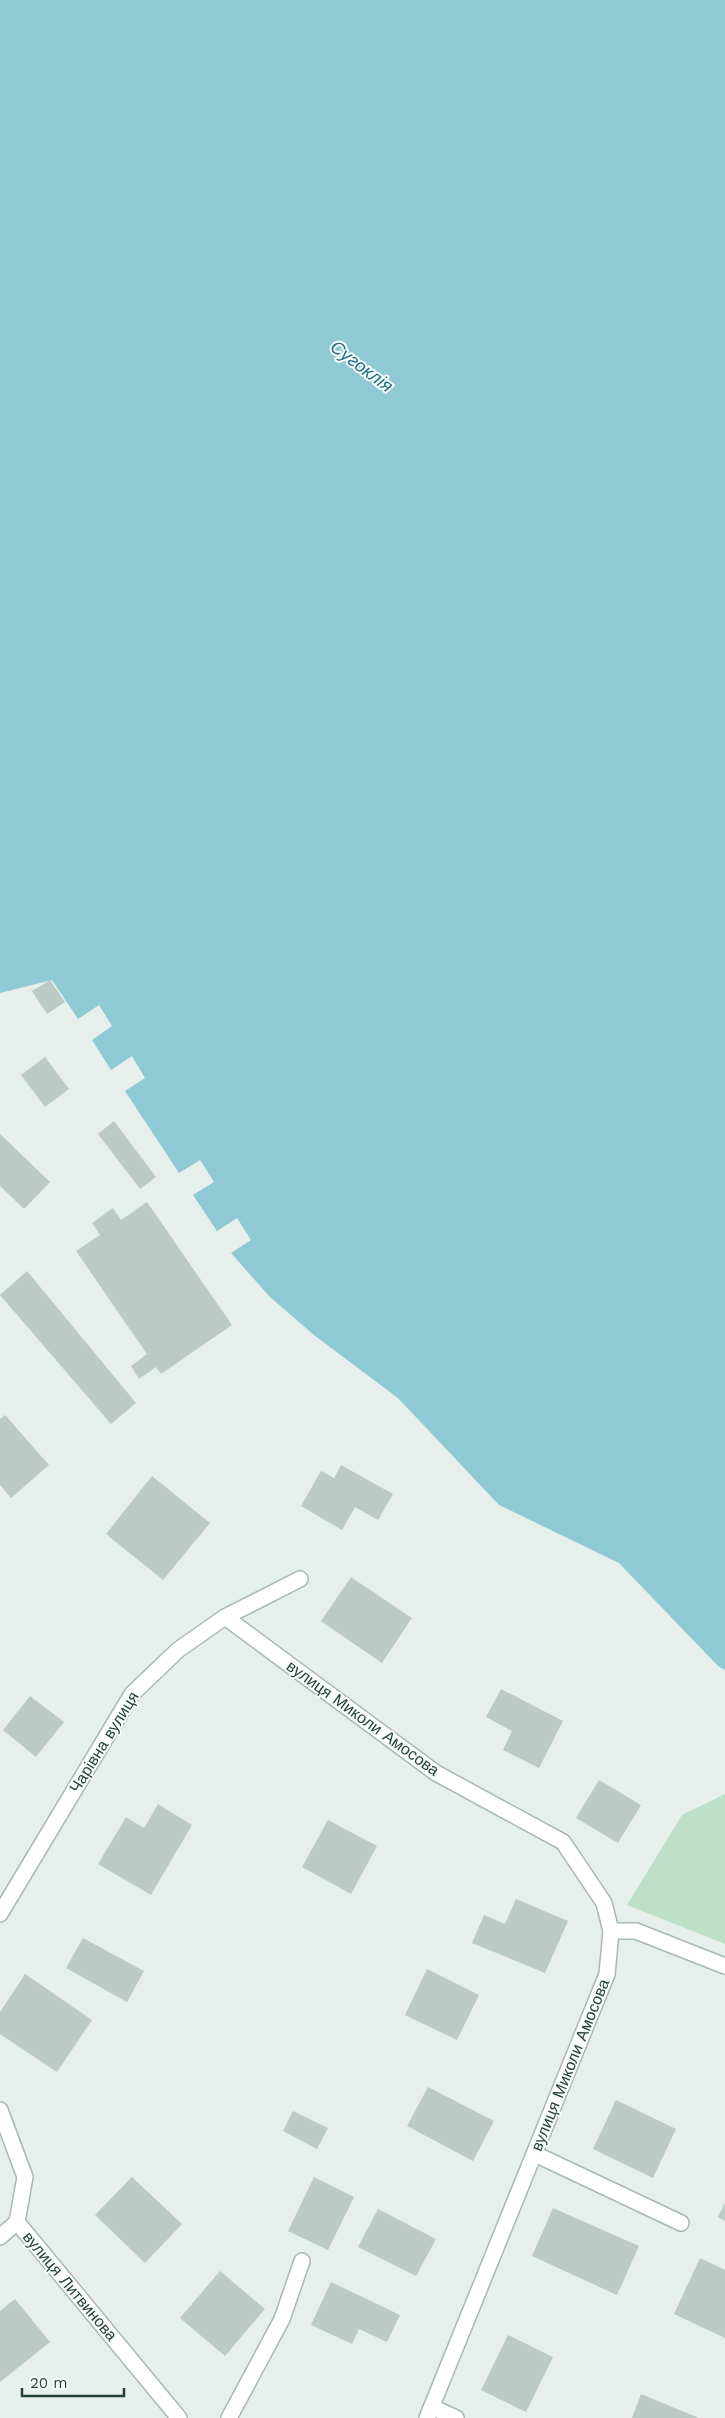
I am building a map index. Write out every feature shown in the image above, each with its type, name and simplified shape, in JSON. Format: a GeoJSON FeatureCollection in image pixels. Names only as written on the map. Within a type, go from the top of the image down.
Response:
{"type":"FeatureCollection","features":[{"type":"Feature","properties":{"kind":"street","name":"Чарівна вулиця"},"geometry":{"type":"LineString","coordinates":[[0,1914],[132,1694],[178,1650],[225,1617],[300,1578]]}},
{"type":"Feature","properties":{"kind":"street","name":"вулиця Миколи Амосова"},"geometry":{"type":"LineString","coordinates":[[225,1617],[436,1773],[563,1842],[604,1903],[611,1931],[607,1974],[430,2412]]}},
{"type":"Feature","properties":{"kind":"street"},"geometry":{"type":"LineString","coordinates":[[611,1931],[636,1931],[725,1966]]}},
{"type":"Feature","properties":{"kind":"street","name":"вулиця Литвинова"},"geometry":{"type":"LineString","coordinates":[[0,2110],[25,2177],[16,2222],[180,2418]]}},
{"type":"Feature","properties":{"kind":"street"},"geometry":{"type":"LineString","coordinates":[[535,2154],[681,2223]]}},
{"type":"Feature","properties":{"kind":"street"},"geometry":{"type":"LineString","coordinates":[[0,2237],[16,2222]]}},
{"type":"Feature","properties":{"kind":"street"},"geometry":{"type":"LineString","coordinates":[[229,2418],[282,2319],[302,2261]]}},
{"type":"Feature","properties":{"kind":"street"},"geometry":{"type":"LineString","coordinates":[[430,2412],[456,2418]]}},
{"type":"Feature","properties":{"kind":"green space"},"geometry":{"type":"Polygon","coordinates":[[[725,1794],[725,1944],[627,1905],[682,1815],[725,1794]]]}},
{"type":"Feature","properties":{"kind":"water","name":"Сугоклія"},"geometry":{"type":"Polygon","coordinates":[[[0,0],[725,0],[725,1670],[718,1666],[619,1563],[499,1505],[398,1398],[314,1335],[270,1297],[231,1253],[251,1240],[237,1218],[217,1231],[193,1195],[214,1182],[200,1160],[179,1173],[125,1091],[145,1078],[132,1056],[111,1070],[92,1040],[112,1026],[99,1005],[78,1019],[52,980],[0,993],[0,0]]]}},
{"type":"Feature","properties":{"kind":"building"},"geometry":{"type":"Polygon","coordinates":[[[50,980],[65,1002],[47,1014],[32,991],[50,980]]]}},
{"type":"Feature","properties":{"kind":"building"},"geometry":{"type":"Polygon","coordinates":[[[45,1057],[69,1089],[45,1107],[21,1075],[45,1057]]]}},
{"type":"Feature","properties":{"kind":"building"},"geometry":{"type":"Polygon","coordinates":[[[114,1121],[156,1177],[140,1189],[98,1134],[114,1121]]]}},
{"type":"Feature","properties":{"kind":"building"},"geometry":{"type":"Polygon","coordinates":[[[0,1134],[50,1182],[24,1209],[0,1186],[0,1134]]]}},
{"type":"Feature","properties":{"kind":"building"},"geometry":{"type":"Polygon","coordinates":[[[147,1202],[232,1325],[161,1374],[156,1367],[139,1379],[131,1366],[147,1354],[76,1251],[100,1235],[92,1223],[113,1208],[121,1220],[147,1202]]]}},
{"type":"Feature","properties":{"kind":"building"},"geometry":{"type":"Polygon","coordinates":[[[27,1271],[136,1403],[111,1424],[0,1295],[27,1271]]]}},
{"type":"Feature","properties":{"kind":"building"},"geometry":{"type":"Polygon","coordinates":[[[5,1415],[49,1465],[11,1498],[0,1485],[0,1419],[5,1415]]]}},
{"type":"Feature","properties":{"kind":"building"},"geometry":{"type":"Polygon","coordinates":[[[341,1465],[393,1494],[378,1520],[355,1507],[342,1530],[301,1506],[321,1471],[334,1478],[341,1465]]]}},
{"type":"Feature","properties":{"kind":"building"},"geometry":{"type":"Polygon","coordinates":[[[152,1476],[210,1523],[163,1580],[106,1534],[152,1476]]]}},
{"type":"Feature","properties":{"kind":"building"},"geometry":{"type":"Polygon","coordinates":[[[351,1577],[412,1618],[382,1663],[321,1621],[351,1577]]]}},
{"type":"Feature","properties":{"kind":"building"},"geometry":{"type":"Polygon","coordinates":[[[501,1689],[563,1721],[539,1768],[503,1750],[512,1731],[486,1717],[501,1689]]]}},
{"type":"Feature","properties":{"kind":"building"},"geometry":{"type":"Polygon","coordinates":[[[30,1696],[64,1722],[36,1757],[3,1730],[30,1696]]]}},
{"type":"Feature","properties":{"kind":"building"},"geometry":{"type":"Polygon","coordinates":[[[599,1780],[641,1805],[618,1843],[576,1818],[599,1780]]]}},
{"type":"Feature","properties":{"kind":"building"},"geometry":{"type":"Polygon","coordinates":[[[158,1804],[192,1825],[151,1895],[98,1864],[126,1817],[144,1828],[158,1804]]]}},
{"type":"Feature","properties":{"kind":"building"},"geometry":{"type":"Polygon","coordinates":[[[328,1820],[377,1846],[351,1894],[302,1867],[328,1820]]]}},
{"type":"Feature","properties":{"kind":"building"},"geometry":{"type":"Polygon","coordinates":[[[516,1899],[568,1921],[545,1973],[472,1943],[484,1915],[505,1924],[516,1899]]]}},
{"type":"Feature","properties":{"kind":"building"},"geometry":{"type":"Polygon","coordinates":[[[83,1938],[144,1971],[127,2002],[66,1968],[83,1938]]]}},
{"type":"Feature","properties":{"kind":"building"},"geometry":{"type":"Polygon","coordinates":[[[427,1969],[479,1995],[457,2040],[405,2015],[427,1969]]]}},
{"type":"Feature","properties":{"kind":"building"},"geometry":{"type":"Polygon","coordinates":[[[25,1974],[92,2020],[57,2072],[0,2034],[0,2012],[25,1974]]]}},
{"type":"Feature","properties":{"kind":"building"},"geometry":{"type":"Polygon","coordinates":[[[428,2087],[494,2121],[473,2161],[407,2126],[428,2087]]]}},
{"type":"Feature","properties":{"kind":"building"},"geometry":{"type":"Polygon","coordinates":[[[616,2100],[676,2129],[653,2178],[593,2149],[616,2100]]]}},
{"type":"Feature","properties":{"kind":"building"},"geometry":{"type":"Polygon","coordinates":[[[293,2111],[328,2128],[317,2149],[283,2131],[293,2111]]]}},
{"type":"Feature","properties":{"kind":"building"},"geometry":{"type":"Polygon","coordinates":[[[132,2177],[182,2224],[145,2263],[95,2215],[132,2177]]]}},
{"type":"Feature","properties":{"kind":"building"},"geometry":{"type":"Polygon","coordinates":[[[314,2177],[354,2197],[328,2250],[288,2231],[314,2177]]]}},
{"type":"Feature","properties":{"kind":"building"},"geometry":{"type":"Polygon","coordinates":[[[725,2203],[725,2221],[718,2217],[725,2203]]]}},
{"type":"Feature","properties":{"kind":"building"},"geometry":{"type":"Polygon","coordinates":[[[553,2208],[639,2246],[617,2295],[532,2256],[553,2208]]]}},
{"type":"Feature","properties":{"kind":"building"},"geometry":{"type":"Polygon","coordinates":[[[378,2209],[436,2239],[416,2276],[358,2247],[378,2209]]]}},
{"type":"Feature","properties":{"kind":"building"},"geometry":{"type":"Polygon","coordinates":[[[700,2258],[725,2270],[725,2338],[674,2314],[700,2258]]]}},
{"type":"Feature","properties":{"kind":"building"},"geometry":{"type":"Polygon","coordinates":[[[220,2271],[265,2309],[225,2356],[180,2318],[220,2271]]]}},
{"type":"Feature","properties":{"kind":"building"},"geometry":{"type":"Polygon","coordinates":[[[331,2282],[400,2315],[387,2342],[359,2329],[352,2344],[311,2325],[331,2282]]]}},
{"type":"Feature","properties":{"kind":"building"},"geometry":{"type":"Polygon","coordinates":[[[15,2299],[50,2342],[0,2382],[0,2311],[15,2299]]]}},
{"type":"Feature","properties":{"kind":"building"},"geometry":{"type":"Polygon","coordinates":[[[508,2335],[553,2357],[526,2412],[481,2390],[508,2335]]]}},
{"type":"Feature","properties":{"kind":"building"},"geometry":{"type":"Polygon","coordinates":[[[641,2394],[699,2418],[632,2418],[641,2394]]]}}]}
